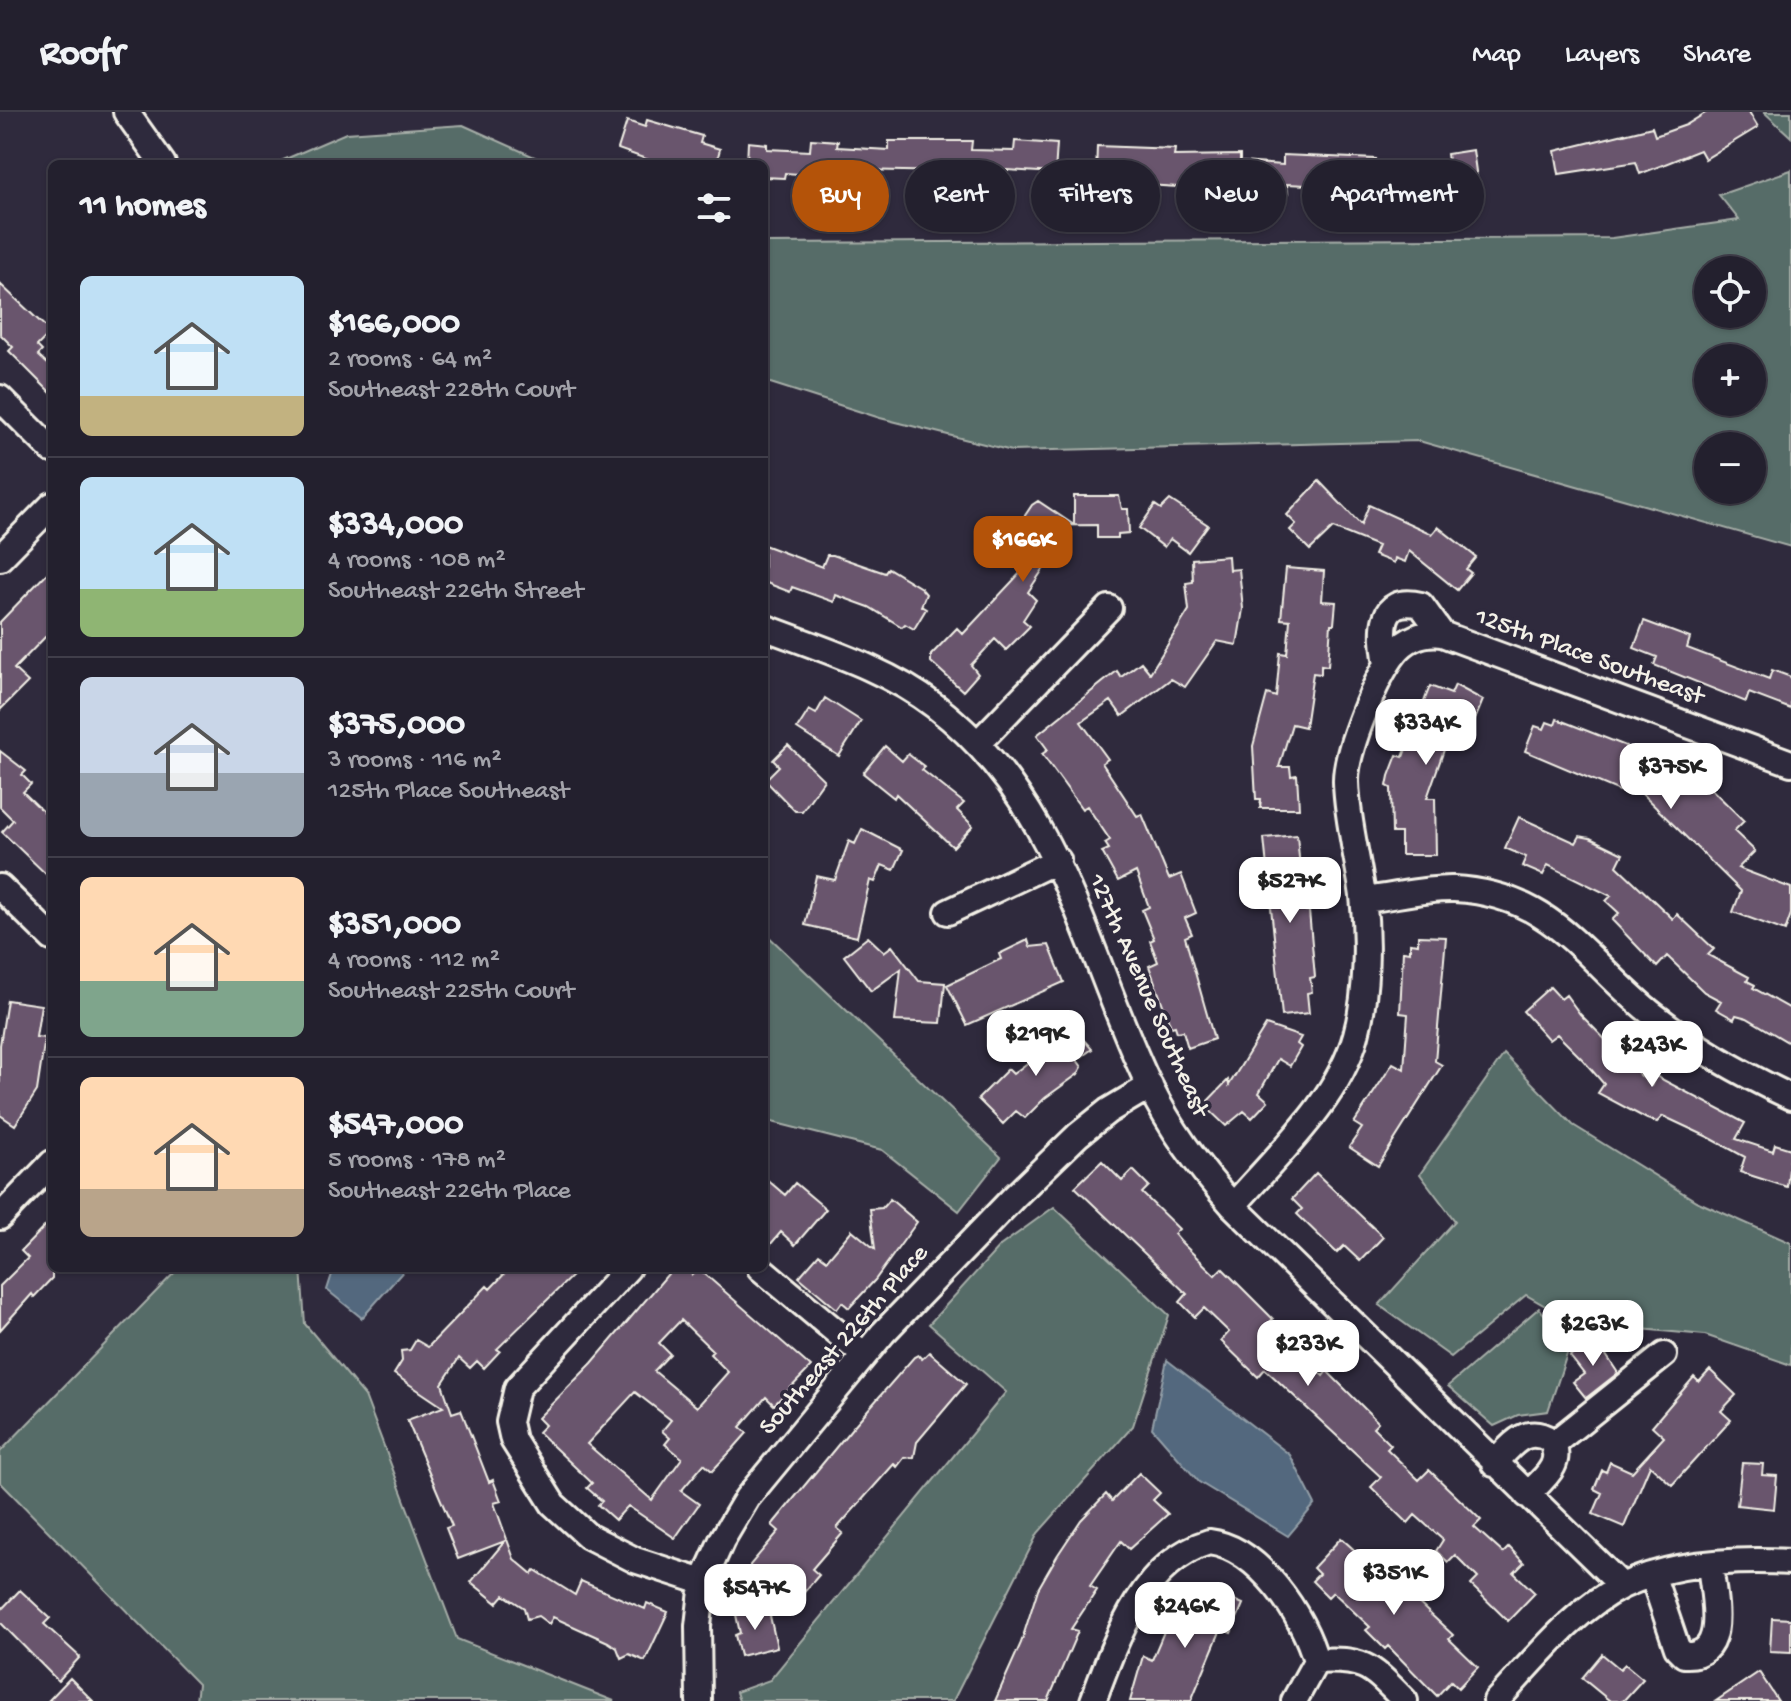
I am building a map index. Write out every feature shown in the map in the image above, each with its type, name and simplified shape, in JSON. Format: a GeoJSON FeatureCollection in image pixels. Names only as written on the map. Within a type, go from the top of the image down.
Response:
{"type":"FeatureCollection","features":[{"type":"Feature","properties":{"kind":"street"},"geometry":{"type":"LineString","coordinates":[[126,112],[160,160]]}},
{"type":"Feature","properties":{"kind":"street"},"geometry":{"type":"LineString","coordinates":[[0,398],[48,446]]}},
{"type":"Feature","properties":{"kind":"street"},"geometry":{"type":"LineString","coordinates":[[0,558],[48,509]]}},
{"type":"Feature","properties":{"kind":"street"},"geometry":{"type":"LineString","coordinates":[[1233,1206],[1308,1119],[1335,1081],[1356,1036],[1363,984],[1364,900],[1346,781],[1351,751],[1387,665],[1382,629],[1389,611],[1398,605],[1421,605],[1442,634]]}},
{"type":"Feature","properties":{"kind":"street"},"geometry":{"type":"LineString","coordinates":[[978,743],[1109,608]]}},
{"type":"Feature","properties":{"kind":"street","name":"127th Avenue Southeast"},"geometry":{"type":"LineString","coordinates":[[768,630],[882,674],[933,704],[978,743],[1025,803],[1058,860],[1150,1086],[1186,1152],[1233,1206],[1622,1586]]}},
{"type":"Feature","properties":{"kind":"street","name":"125th Place Southeast"},"geometry":{"type":"LineString","coordinates":[[1387,665],[1396,651],[1412,639],[1428,632],[1442,634],[1791,763]]}},
{"type":"Feature","properties":{"kind":"street"},"geometry":{"type":"LineString","coordinates":[[948,912],[1058,860]]}},
{"type":"Feature","properties":{"kind":"street"},"geometry":{"type":"LineString","coordinates":[[0,887],[48,934]]}},
{"type":"Feature","properties":{"kind":"street"},"geometry":{"type":"LineString","coordinates":[[1364,900],[1454,889],[1490,896],[1531,910],[1563,928],[1652,1014],[1691,1042],[1791,1097]]}},
{"type":"Feature","properties":{"kind":"street","name":"Southeast 226th Place"},"geometry":{"type":"LineString","coordinates":[[699,1701],[696,1681],[703,1582],[722,1540],[747,1498],[864,1355],[1078,1135],[1108,1111],[1150,1086]]}},
{"type":"Feature","properties":{"kind":"street"},"geometry":{"type":"LineString","coordinates":[[0,1217],[48,1167]]}},
{"type":"Feature","properties":{"kind":"street"},"geometry":{"type":"LineString","coordinates":[[624,1272],[517,1388],[509,1422],[513,1440],[564,1516],[608,1548],[703,1582]]}},
{"type":"Feature","properties":{"kind":"street"},"geometry":{"type":"LineString","coordinates":[[765,1272],[864,1355]]}},
{"type":"Feature","properties":{"kind":"street"},"geometry":{"type":"LineString","coordinates":[[1553,1444],[1664,1355]]}},
{"type":"Feature","properties":{"kind":"street"},"geometry":{"type":"LineString","coordinates":[[1494,1464],[1525,1435],[1542,1435],[1553,1444],[1555,1464],[1527,1495]]}},
{"type":"Feature","properties":{"kind":"street"},"geometry":{"type":"LineString","coordinates":[[1093,1701],[1115,1641],[1145,1591],[1179,1556],[1209,1542],[1239,1552],[1289,1602],[1308,1633],[1316,1661],[1294,1701]]}},
{"type":"Feature","properties":{"kind":"street"},"geometry":{"type":"LineString","coordinates":[[1496,1701],[1574,1622],[1622,1586],[1710,1565],[1750,1560],[1791,1562]]}},
{"type":"Feature","properties":{"kind":"street"},"geometry":{"type":"LineString","coordinates":[[1653,1577],[1677,1648],[1684,1655],[1697,1656],[1706,1652],[1714,1641],[1710,1565]]}},
{"type":"Feature","properties":{"kind":"street"},"geometry":{"type":"LineString","coordinates":[[1316,1661],[1347,1659],[1372,1668],[1405,1701]]}},
{"type":"Feature","properties":{"kind":"green space"},"geometry":{"type":"Polygon","coordinates":[[[1764,112],[1791,112],[1791,137],[1764,112]]]}},
{"type":"Feature","properties":{"kind":"green space"},"geometry":{"type":"Polygon","coordinates":[[[463,125],[541,160],[283,160],[346,133],[463,125]]]}},
{"type":"Feature","properties":{"kind":"green space"},"geometry":{"type":"Polygon","coordinates":[[[1791,170],[1791,547],[1419,441],[1012,451],[880,418],[768,382],[768,243],[1612,238],[1739,220],[1719,195],[1791,170]]]}},
{"type":"Feature","properties":{"kind":"green space"},"geometry":{"type":"Polygon","coordinates":[[[768,936],[1001,1157],[959,1211],[882,1150],[768,1121],[768,936]]]}},
{"type":"Feature","properties":{"kind":"green space"},"geometry":{"type":"Polygon","coordinates":[[[1504,1054],[1573,1125],[1696,1201],[1791,1243],[1791,1365],[1705,1335],[1575,1323],[1526,1295],[1451,1357],[1379,1305],[1455,1221],[1420,1174],[1504,1054]]]}},
{"type":"Feature","properties":{"kind":"green space"},"geometry":{"type":"Polygon","coordinates":[[[1054,1207],[1169,1315],[1133,1426],[1038,1533],[953,1701],[739,1701],[736,1692],[770,1680],[1006,1392],[929,1324],[1000,1246],[1054,1207]]]}},
{"type":"Feature","properties":{"kind":"green space"},"geometry":{"type":"Polygon","coordinates":[[[175,1272],[301,1272],[305,1324],[365,1396],[457,1639],[614,1701],[196,1701],[198,1684],[0,1482],[0,1452],[175,1272]]]}},
{"type":"Feature","properties":{"kind":"green space"},"geometry":{"type":"Polygon","coordinates":[[[1539,1308],[1570,1345],[1548,1411],[1518,1415],[1494,1426],[1448,1386],[1539,1308]]]}},
{"type":"Feature","properties":{"kind":"water"},"geometry":{"type":"Polygon","coordinates":[[[333,1272],[402,1272],[362,1318],[327,1290],[333,1272]]]}},
{"type":"Feature","properties":{"kind":"water"},"geometry":{"type":"Polygon","coordinates":[[[1167,1360],[1290,1455],[1315,1504],[1288,1536],[1199,1482],[1152,1428],[1167,1360]]]}},
{"type":"Feature","properties":{"kind":"building"},"geometry":{"type":"Polygon","coordinates":[[[1707,112],[1749,112],[1758,127],[1705,159],[1700,150],[1640,174],[1636,162],[1559,174],[1555,151],[1652,127],[1655,136],[1686,125],[1707,112]]]}},
{"type":"Feature","properties":{"kind":"building"},"geometry":{"type":"Polygon","coordinates":[[[647,120],[702,136],[700,143],[720,149],[717,160],[649,160],[618,149],[627,121],[645,127],[647,120]]]}},
{"type":"Feature","properties":{"kind":"building"},"geometry":{"type":"Polygon","coordinates":[[[811,139],[838,141],[837,147],[889,150],[889,141],[972,141],[971,150],[1014,151],[1015,141],[1057,144],[1056,160],[1031,160],[1031,172],[1015,170],[1015,160],[905,160],[905,171],[889,171],[889,160],[792,160],[792,173],[785,173],[784,178],[768,177],[768,160],[747,160],[748,142],[767,144],[767,149],[810,151],[811,139]]]}},
{"type":"Feature","properties":{"kind":"building"},"geometry":{"type":"Polygon","coordinates":[[[1097,146],[1175,149],[1174,156],[1240,155],[1240,160],[1176,160],[1176,187],[1160,186],[1160,160],[1097,160],[1097,146]]]}},
{"type":"Feature","properties":{"kind":"building"},"geometry":{"type":"Polygon","coordinates":[[[1473,150],[1474,160],[1448,160],[1447,154],[1473,150]]]}},
{"type":"Feature","properties":{"kind":"building"},"geometry":{"type":"Polygon","coordinates":[[[1283,155],[1376,159],[1302,160],[1302,185],[1287,184],[1288,194],[1283,155]]]}},
{"type":"Feature","properties":{"kind":"building"},"geometry":{"type":"Polygon","coordinates":[[[0,284],[48,329],[48,335],[37,346],[42,351],[38,355],[48,364],[48,390],[9,351],[13,347],[0,334],[0,284]]]}},
{"type":"Feature","properties":{"kind":"building"},"geometry":{"type":"Polygon","coordinates":[[[1319,481],[1361,525],[1369,505],[1432,534],[1438,527],[1476,557],[1466,569],[1471,573],[1457,590],[1409,551],[1405,562],[1395,558],[1394,563],[1374,555],[1378,546],[1333,528],[1310,550],[1290,530],[1296,524],[1287,515],[1319,481]]]}},
{"type":"Feature","properties":{"kind":"building"},"geometry":{"type":"Polygon","coordinates":[[[1074,496],[1119,496],[1122,509],[1128,509],[1129,533],[1118,534],[1118,538],[1097,538],[1097,525],[1020,526],[1047,544],[1053,538],[1060,544],[1028,592],[1036,600],[1023,620],[1030,626],[1006,650],[995,639],[971,665],[978,674],[963,691],[931,662],[931,655],[957,628],[963,634],[1024,569],[1017,564],[1022,557],[1006,544],[1032,505],[1038,501],[1074,525],[1074,496]]]}},
{"type":"Feature","properties":{"kind":"building"},"geometry":{"type":"Polygon","coordinates":[[[1170,500],[1208,525],[1188,552],[1170,539],[1164,547],[1139,528],[1155,505],[1161,509],[1170,500]]]}},
{"type":"Feature","properties":{"kind":"building"},"geometry":{"type":"Polygon","coordinates":[[[768,547],[822,567],[827,555],[833,555],[885,573],[888,568],[921,588],[926,594],[921,606],[926,609],[914,629],[905,624],[902,627],[869,607],[836,595],[834,602],[792,587],[790,592],[768,584],[768,547]]]}},
{"type":"Feature","properties":{"kind":"building"},"geometry":{"type":"Polygon","coordinates":[[[1228,556],[1229,570],[1239,569],[1243,609],[1237,645],[1217,641],[1185,687],[1171,679],[1122,716],[1111,701],[1081,722],[1108,759],[1102,763],[1137,816],[1142,814],[1169,879],[1181,874],[1196,913],[1185,918],[1192,934],[1185,937],[1214,1039],[1188,1048],[1183,1031],[1177,1032],[1175,1026],[1171,1027],[1149,966],[1158,962],[1150,941],[1154,939],[1142,910],[1149,907],[1136,872],[1118,881],[1102,852],[1109,849],[1105,843],[1110,840],[1087,806],[1082,809],[1042,754],[1048,750],[1037,735],[1117,671],[1121,677],[1141,662],[1150,673],[1189,610],[1186,583],[1193,582],[1192,559],[1228,556]]]}},
{"type":"Feature","properties":{"kind":"building"},"geometry":{"type":"Polygon","coordinates":[[[1286,568],[1324,571],[1322,601],[1336,602],[1334,624],[1331,624],[1328,666],[1321,665],[1321,674],[1313,673],[1305,727],[1292,724],[1279,767],[1290,767],[1291,776],[1297,775],[1299,808],[1260,808],[1261,799],[1256,799],[1253,746],[1267,694],[1276,697],[1280,653],[1287,654],[1290,620],[1281,619],[1286,568]]]}},
{"type":"Feature","properties":{"kind":"building"},"geometry":{"type":"Polygon","coordinates":[[[48,572],[48,634],[14,669],[28,682],[0,710],[0,622],[48,572]]]}},
{"type":"Feature","properties":{"kind":"building"},"geometry":{"type":"Polygon","coordinates":[[[1644,621],[1690,638],[1687,648],[1769,679],[1772,670],[1791,677],[1791,709],[1749,693],[1746,702],[1654,665],[1657,657],[1634,648],[1644,621]]]}},
{"type":"Feature","properties":{"kind":"building"},"geometry":{"type":"Polygon","coordinates":[[[1455,685],[1483,700],[1474,722],[1468,720],[1462,731],[1451,730],[1427,798],[1435,798],[1436,855],[1401,855],[1401,833],[1392,833],[1391,788],[1387,786],[1389,776],[1397,755],[1403,757],[1430,686],[1451,694],[1455,685]]]}},
{"type":"Feature","properties":{"kind":"building"},"geometry":{"type":"Polygon","coordinates":[[[825,698],[861,721],[839,756],[797,729],[809,710],[816,714],[825,698]]]}},
{"type":"Feature","properties":{"kind":"building"},"geometry":{"type":"Polygon","coordinates":[[[1557,719],[1626,746],[1622,756],[1663,773],[1666,769],[1681,783],[1693,771],[1744,821],[1734,831],[1755,851],[1738,868],[1791,888],[1791,914],[1785,931],[1733,912],[1741,891],[1633,785],[1629,795],[1525,751],[1535,726],[1544,729],[1547,722],[1555,725],[1557,719]]]}},
{"type":"Feature","properties":{"kind":"building"},"geometry":{"type":"Polygon","coordinates":[[[788,745],[824,780],[802,811],[795,811],[768,783],[768,777],[779,766],[773,760],[788,745]]]}},
{"type":"Feature","properties":{"kind":"building"},"geometry":{"type":"Polygon","coordinates":[[[885,746],[902,761],[908,754],[925,767],[922,770],[964,803],[957,810],[973,826],[953,847],[896,794],[894,798],[863,773],[885,746]]]}},
{"type":"Feature","properties":{"kind":"building"},"geometry":{"type":"Polygon","coordinates":[[[0,751],[26,771],[22,775],[31,784],[23,792],[48,816],[48,876],[2,832],[13,820],[0,807],[0,751]]]}},
{"type":"Feature","properties":{"kind":"building"},"geometry":{"type":"Polygon","coordinates":[[[1519,817],[1576,843],[1580,836],[1590,838],[1623,854],[1617,866],[1673,919],[1677,914],[1714,949],[1708,955],[1749,977],[1747,981],[1755,985],[1753,988],[1791,1009],[1791,1044],[1747,1018],[1736,1015],[1734,1019],[1716,1009],[1721,1001],[1704,992],[1667,956],[1657,967],[1612,920],[1619,913],[1606,901],[1611,896],[1548,865],[1543,875],[1522,866],[1526,857],[1505,848],[1519,817]]]}},
{"type":"Feature","properties":{"kind":"building"},"geometry":{"type":"Polygon","coordinates":[[[862,829],[903,850],[894,870],[882,865],[875,882],[870,880],[857,937],[805,925],[816,876],[835,880],[849,841],[855,844],[862,829]]]}},
{"type":"Feature","properties":{"kind":"building"},"geometry":{"type":"Polygon","coordinates":[[[1297,835],[1303,903],[1309,911],[1315,977],[1310,978],[1312,992],[1307,993],[1309,1013],[1282,1016],[1264,838],[1297,835]]]}},
{"type":"Feature","properties":{"kind":"building"},"geometry":{"type":"Polygon","coordinates":[[[1418,936],[1446,937],[1435,1061],[1442,1065],[1378,1166],[1349,1147],[1362,1128],[1354,1123],[1393,1063],[1404,1069],[1408,1014],[1400,1013],[1403,951],[1410,952],[1410,943],[1418,944],[1418,936]]]}},
{"type":"Feature","properties":{"kind":"building"},"geometry":{"type":"Polygon","coordinates":[[[868,937],[884,952],[892,946],[919,981],[945,983],[941,1023],[895,1021],[901,969],[871,991],[844,956],[868,937]]]}},
{"type":"Feature","properties":{"kind":"building"},"geometry":{"type":"Polygon","coordinates":[[[1028,940],[1030,947],[1049,945],[1064,982],[967,1025],[947,985],[1001,959],[999,954],[1028,940]]]}},
{"type":"Feature","properties":{"kind":"building"},"geometry":{"type":"Polygon","coordinates":[[[1550,987],[1561,999],[1566,995],[1580,1014],[1651,1086],[1656,1076],[1745,1123],[1736,1139],[1773,1151],[1775,1144],[1791,1149],[1787,1187],[1740,1172],[1745,1157],[1710,1138],[1663,1116],[1657,1122],[1647,1119],[1598,1093],[1604,1084],[1583,1060],[1557,1034],[1549,1040],[1523,1011],[1550,987]]]}},
{"type":"Feature","properties":{"kind":"building"},"geometry":{"type":"Polygon","coordinates":[[[7,1000],[41,1005],[36,1037],[45,1038],[37,1091],[15,1125],[0,1115],[0,1045],[7,1000]]]}},
{"type":"Feature","properties":{"kind":"building"},"geometry":{"type":"Polygon","coordinates":[[[1266,1025],[1301,1037],[1297,1044],[1301,1047],[1290,1066],[1278,1059],[1259,1093],[1268,1101],[1252,1118],[1244,1111],[1226,1126],[1204,1105],[1228,1080],[1229,1085],[1266,1025]]]}},
{"type":"Feature","properties":{"kind":"building"},"geometry":{"type":"Polygon","coordinates":[[[1073,1028],[1092,1049],[1077,1060],[1082,1067],[1078,1074],[1045,1098],[1025,1118],[1016,1111],[1003,1124],[978,1099],[1008,1069],[1013,1074],[1073,1028]]]}},
{"type":"Feature","properties":{"kind":"building"},"geometry":{"type":"Polygon","coordinates":[[[1102,1161],[1122,1181],[1133,1170],[1149,1186],[1142,1193],[1179,1229],[1174,1234],[1180,1241],[1215,1275],[1222,1268],[1273,1319],[1263,1329],[1311,1376],[1317,1370],[1323,1376],[1327,1371],[1378,1422],[1373,1427],[1391,1445],[1387,1449],[1419,1480],[1429,1470],[1481,1520],[1474,1527],[1503,1553],[1509,1547],[1524,1563],[1514,1573],[1535,1593],[1508,1621],[1471,1585],[1478,1578],[1455,1555],[1448,1562],[1436,1551],[1443,1540],[1415,1515],[1408,1523],[1371,1487],[1381,1477],[1265,1369],[1258,1377],[1221,1341],[1229,1332],[1204,1308],[1195,1317],[1180,1302],[1187,1294],[1075,1187],[1102,1161]]]}},
{"type":"Feature","properties":{"kind":"building"},"geometry":{"type":"Polygon","coordinates":[[[1316,1173],[1383,1237],[1360,1261],[1344,1246],[1337,1253],[1297,1214],[1302,1209],[1292,1199],[1316,1173]]]}},
{"type":"Feature","properties":{"kind":"building"},"geometry":{"type":"Polygon","coordinates":[[[768,1180],[785,1195],[795,1183],[826,1209],[795,1245],[781,1232],[768,1247],[768,1180]]]}},
{"type":"Feature","properties":{"kind":"building"},"geometry":{"type":"Polygon","coordinates":[[[890,1199],[917,1222],[875,1280],[849,1308],[842,1302],[837,1309],[799,1277],[819,1254],[827,1260],[852,1230],[875,1249],[870,1209],[882,1208],[890,1199]]]}},
{"type":"Feature","properties":{"kind":"building"},"geometry":{"type":"Polygon","coordinates":[[[48,1223],[48,1272],[52,1272],[52,1278],[34,1297],[32,1294],[0,1330],[0,1286],[28,1258],[21,1251],[48,1223]]]}},
{"type":"Feature","properties":{"kind":"building"},"geometry":{"type":"Polygon","coordinates":[[[506,1272],[576,1272],[497,1349],[500,1351],[484,1368],[477,1361],[470,1368],[459,1358],[442,1384],[452,1413],[461,1410],[489,1482],[493,1480],[501,1501],[494,1503],[514,1559],[532,1574],[535,1570],[575,1595],[581,1581],[645,1609],[647,1603],[668,1612],[645,1661],[629,1654],[621,1658],[617,1648],[608,1642],[553,1617],[549,1624],[538,1616],[527,1619],[524,1608],[504,1595],[497,1603],[471,1582],[505,1541],[458,1559],[446,1528],[452,1526],[407,1420],[443,1407],[394,1374],[402,1361],[401,1351],[410,1350],[416,1340],[428,1347],[487,1286],[490,1289],[506,1272]]]}},
{"type":"Feature","properties":{"kind":"building"},"geometry":{"type":"Polygon","coordinates":[[[670,1272],[689,1272],[692,1275],[702,1272],[811,1367],[774,1405],[766,1397],[740,1427],[747,1433],[732,1450],[712,1471],[704,1464],[681,1491],[699,1504],[675,1538],[628,1506],[615,1520],[598,1505],[602,1501],[587,1488],[592,1483],[538,1432],[545,1425],[538,1418],[592,1363],[670,1272]],[[681,1320],[659,1343],[670,1354],[654,1371],[697,1407],[728,1372],[710,1354],[713,1351],[681,1320]],[[635,1392],[587,1444],[652,1500],[682,1458],[665,1444],[670,1438],[662,1431],[671,1420],[635,1392]]]}},
{"type":"Feature","properties":{"kind":"building"},"geometry":{"type":"Polygon","coordinates":[[[1594,1337],[1618,1373],[1586,1398],[1573,1382],[1584,1374],[1570,1356],[1594,1337]]]}},
{"type":"Feature","properties":{"kind":"building"},"geometry":{"type":"Polygon","coordinates":[[[929,1352],[966,1384],[917,1442],[914,1457],[904,1458],[897,1467],[894,1464],[837,1528],[843,1533],[812,1569],[819,1575],[792,1606],[750,1571],[750,1565],[779,1531],[772,1525],[852,1428],[914,1357],[918,1355],[922,1359],[929,1352]]]}},
{"type":"Feature","properties":{"kind":"building"},"geometry":{"type":"Polygon","coordinates":[[[1710,1370],[1736,1395],[1721,1411],[1731,1420],[1672,1485],[1650,1465],[1624,1527],[1593,1514],[1602,1493],[1594,1489],[1602,1470],[1606,1472],[1610,1462],[1632,1472],[1664,1437],[1652,1426],[1694,1377],[1699,1382],[1710,1370]]]}},
{"type":"Feature","properties":{"kind":"building"},"geometry":{"type":"Polygon","coordinates":[[[1742,1463],[1763,1464],[1762,1475],[1777,1476],[1774,1509],[1737,1505],[1742,1463]]]}},
{"type":"Feature","properties":{"kind":"building"},"geometry":{"type":"Polygon","coordinates":[[[1139,1473],[1160,1493],[1153,1500],[1168,1514],[1129,1549],[1121,1541],[1090,1586],[1097,1590],[1071,1629],[1078,1631],[1048,1701],[995,1701],[1021,1643],[1038,1589],[1057,1556],[1081,1520],[1106,1494],[1112,1501],[1139,1473]]]}},
{"type":"Feature","properties":{"kind":"building"},"geometry":{"type":"Polygon","coordinates":[[[1341,1538],[1369,1563],[1372,1560],[1453,1635],[1449,1639],[1478,1667],[1458,1688],[1451,1681],[1437,1696],[1388,1646],[1385,1649],[1366,1630],[1370,1627],[1333,1592],[1328,1597],[1312,1581],[1319,1574],[1313,1568],[1341,1538]]]}},
{"type":"Feature","properties":{"kind":"building"},"geometry":{"type":"Polygon","coordinates":[[[20,1590],[50,1618],[44,1624],[80,1657],[58,1681],[0,1622],[0,1611],[20,1590]]]}},
{"type":"Feature","properties":{"kind":"building"},"geometry":{"type":"Polygon","coordinates":[[[1215,1592],[1243,1604],[1231,1633],[1221,1629],[1191,1701],[1130,1701],[1143,1656],[1152,1660],[1171,1615],[1181,1619],[1193,1593],[1211,1600],[1215,1592]]]}},
{"type":"Feature","properties":{"kind":"building"},"geometry":{"type":"Polygon","coordinates":[[[768,1607],[777,1647],[740,1656],[735,1635],[740,1633],[736,1615],[768,1607]]]}},
{"type":"Feature","properties":{"kind":"building"},"geometry":{"type":"Polygon","coordinates":[[[1772,1618],[1791,1619],[1791,1652],[1770,1651],[1772,1618]]]}},
{"type":"Feature","properties":{"kind":"building"},"geometry":{"type":"Polygon","coordinates":[[[1602,1654],[1620,1669],[1625,1664],[1643,1679],[1623,1701],[1610,1701],[1582,1678],[1602,1654]]]}},
{"type":"Feature","properties":{"kind":"building"},"geometry":{"type":"Polygon","coordinates":[[[1759,1672],[1778,1701],[1716,1701],[1759,1672]]]}},
{"type":"Feature","properties":{"kind":"building"},"geometry":{"type":"Polygon","coordinates":[[[70,1678],[93,1701],[48,1701],[70,1678]]]}}]}
